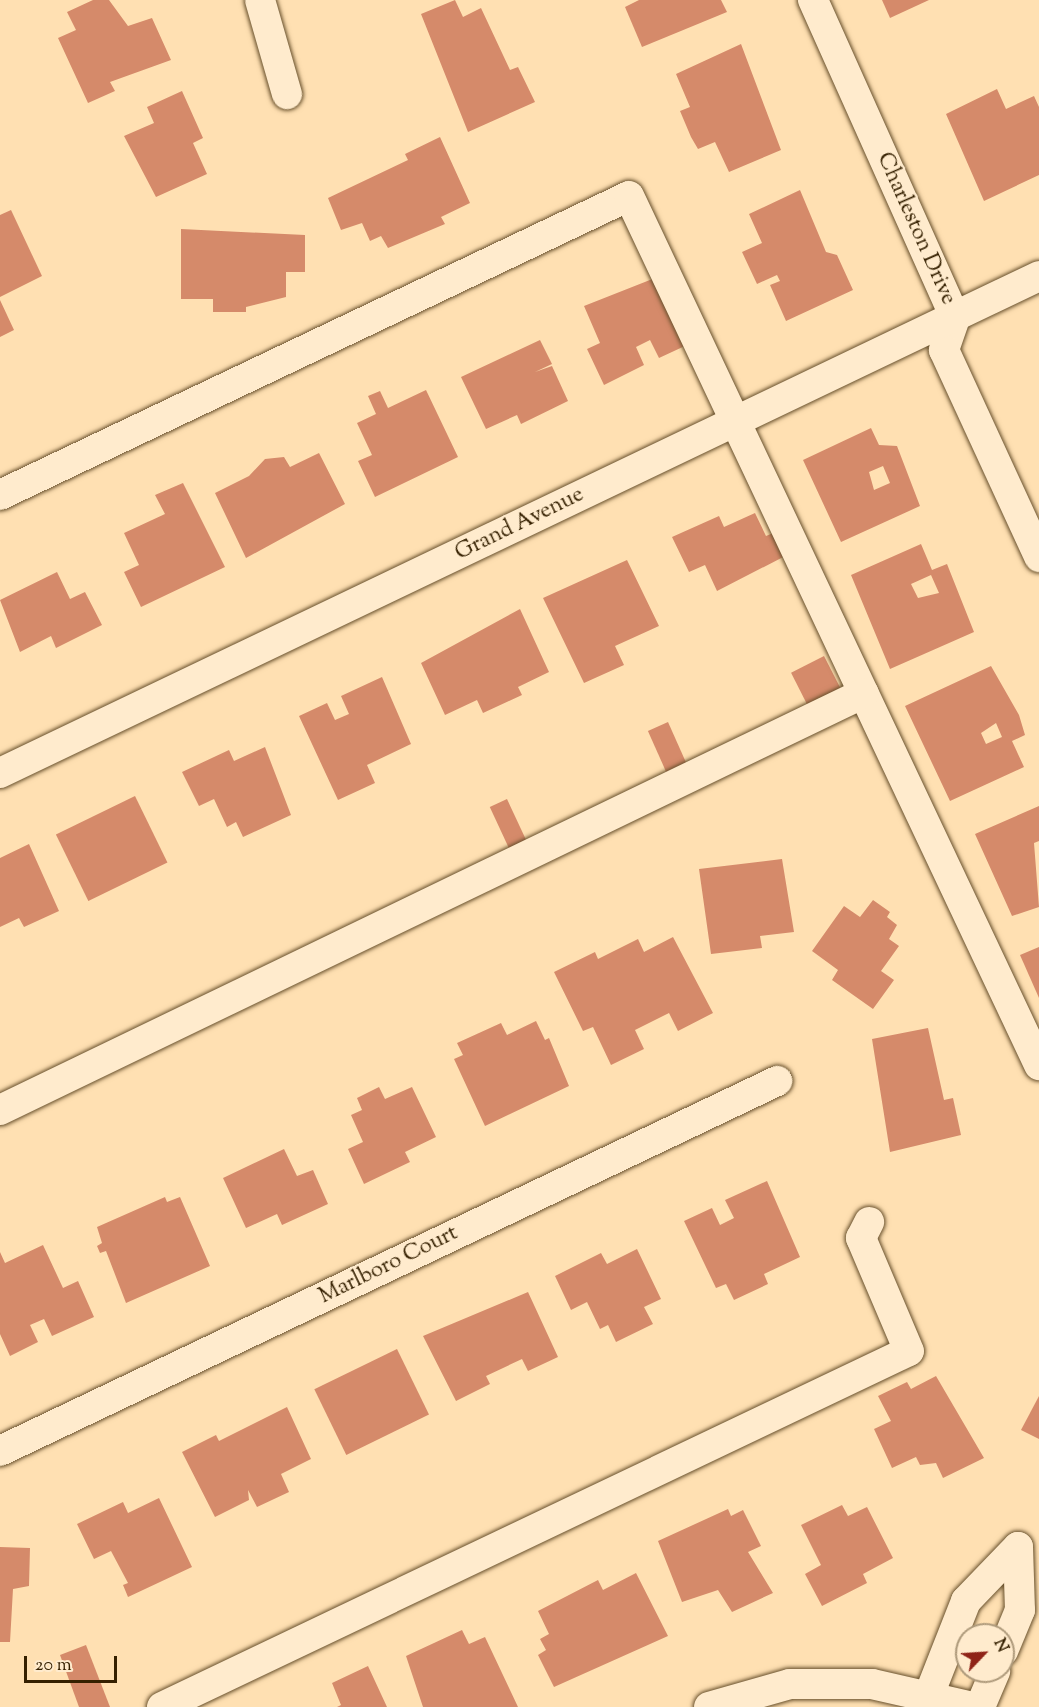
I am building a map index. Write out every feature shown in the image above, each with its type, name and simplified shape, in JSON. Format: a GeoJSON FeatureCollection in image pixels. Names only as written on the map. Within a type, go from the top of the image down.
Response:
{"type":"FeatureCollection","features":[{"type":"Feature","properties":{"kind":"street"},"geometry":{"type":"LineString","coordinates":[[260,0],[287,94]]}},
{"type":"Feature","properties":{"kind":"street","name":"Charleston Drive"},"geometry":{"type":"LineString","coordinates":[[813,0],[955,318],[944,351],[1039,557]]}},
{"type":"Feature","properties":{"kind":"street"},"geometry":{"type":"LineString","coordinates":[[0,495],[629,196],[1039,1065]]}},
{"type":"Feature","properties":{"kind":"street","name":"Grand Avenue"},"geometry":{"type":"LineString","coordinates":[[0,773],[1039,276]]}},
{"type":"Feature","properties":{"kind":"street"},"geometry":{"type":"LineString","coordinates":[[0,1110],[864,693]]}},
{"type":"Feature","properties":{"kind":"street","name":"Marlboro Court"},"geometry":{"type":"LineString","coordinates":[[0,1451],[777,1081]]}},
{"type":"Feature","properties":{"kind":"street"},"geometry":{"type":"LineString","coordinates":[[162,1707],[909,1351],[861,1238],[869,1222]]}},
{"type":"Feature","properties":{"kind":"street"},"geometry":{"type":"LineString","coordinates":[[957,1623],[966,1601],[1018,1547],[1020,1610],[1015,1623]]}},
{"type":"Feature","properties":{"kind":"street"},"geometry":{"type":"LineString","coordinates":[[929,1695],[955,1629]]}},
{"type":"Feature","properties":{"kind":"street"},"geometry":{"type":"LineString","coordinates":[[980,1707],[990,1683]]}},
{"type":"Feature","properties":{"kind":"street"},"geometry":{"type":"LineString","coordinates":[[709,1707],[790,1684],[872,1684],[929,1695],[973,1707]]}},
{"type":"Feature","properties":{"kind":"building"},"geometry":{"type":"Polygon","coordinates":[[[93,0],[109,0],[128,26],[152,18],[171,60],[110,82],[115,91],[88,103],[58,38],[76,30],[67,12],[93,0]]]}},
{"type":"Feature","properties":{"kind":"building"},"geometry":{"type":"Polygon","coordinates":[[[455,0],[463,17],[481,8],[510,70],[518,67],[535,102],[468,132],[421,14],[455,0]]]}},
{"type":"Feature","properties":{"kind":"building"},"geometry":{"type":"Polygon","coordinates":[[[639,0],[721,0],[727,12],[642,47],[625,7],[639,0]]]}},
{"type":"Feature","properties":{"kind":"building"},"geometry":{"type":"Polygon","coordinates":[[[882,0],[929,0],[890,18],[882,0]]]}},
{"type":"Feature","properties":{"kind":"building"},"geometry":{"type":"Polygon","coordinates":[[[741,44],[781,150],[729,172],[715,142],[698,149],[691,137],[680,111],[690,107],[676,74],[741,44]]]}},
{"type":"Feature","properties":{"kind":"building"},"geometry":{"type":"Polygon","coordinates":[[[997,89],[1006,109],[1034,96],[1039,107],[1039,175],[984,201],[946,114],[997,89]]]}},
{"type":"Feature","properties":{"kind":"building"},"geometry":{"type":"Polygon","coordinates":[[[182,91],[203,138],[193,143],[207,174],[156,197],[124,136],[154,123],[147,107],[182,91]]]}},
{"type":"Feature","properties":{"kind":"building"},"geometry":{"type":"Polygon","coordinates":[[[440,137],[470,203],[441,217],[445,224],[388,248],[381,236],[370,241],[362,223],[341,230],[328,198],[408,160],[405,154],[440,137]]]}},
{"type":"Feature","properties":{"kind":"building"},"geometry":{"type":"Polygon","coordinates":[[[800,190],[826,252],[837,255],[853,290],[786,321],[770,285],[780,281],[777,275],[757,284],[742,252],[762,243],[749,214],[800,190]]]}},
{"type":"Feature","properties":{"kind":"building"},"geometry":{"type":"Polygon","coordinates":[[[11,210],[42,276],[0,297],[0,215],[11,210]]]}},
{"type":"Feature","properties":{"kind":"building"},"geometry":{"type":"Polygon","coordinates":[[[181,229],[305,235],[305,272],[286,272],[286,297],[246,307],[246,312],[213,312],[213,299],[181,299],[181,229]]]}},
{"type":"Feature","properties":{"kind":"building"},"geometry":{"type":"Polygon","coordinates":[[[655,278],[687,345],[659,358],[650,340],[636,347],[644,365],[604,385],[587,349],[600,343],[584,306],[655,278]]]}},
{"type":"Feature","properties":{"kind":"building"},"geometry":{"type":"Polygon","coordinates":[[[0,300],[14,330],[0,337],[0,300]]]}},
{"type":"Feature","properties":{"kind":"building"},"geometry":{"type":"Polygon","coordinates":[[[540,340],[552,364],[535,372],[552,366],[568,401],[521,424],[517,415],[486,429],[461,377],[540,340]]]}},
{"type":"Feature","properties":{"kind":"building"},"geometry":{"type":"Polygon","coordinates":[[[426,390],[458,457],[375,497],[358,461],[372,455],[357,423],[376,414],[368,396],[380,391],[388,408],[426,390]]]}},
{"type":"Feature","properties":{"kind":"building"},"geometry":{"type":"Polygon","coordinates":[[[871,428],[879,445],[897,446],[920,506],[841,542],[803,460],[871,428]],[[883,466],[869,472],[874,490],[890,483],[883,466]]]}},
{"type":"Feature","properties":{"kind":"building"},"geometry":{"type":"Polygon","coordinates":[[[319,453],[345,504],[246,558],[215,493],[249,476],[265,459],[284,457],[290,467],[319,453]]]}},
{"type":"Feature","properties":{"kind":"building"},"geometry":{"type":"Polygon","coordinates":[[[183,483],[225,567],[141,607],[124,572],[139,565],[124,533],[165,514],[155,495],[183,483]]]}},
{"type":"Feature","properties":{"kind":"building"},"geometry":{"type":"Polygon","coordinates":[[[755,513],[766,536],[778,531],[789,554],[717,591],[705,565],[689,572],[672,537],[719,516],[724,527],[755,513]]]}},
{"type":"Feature","properties":{"kind":"building"},"geometry":{"type":"Polygon","coordinates":[[[921,544],[932,570],[947,564],[974,632],[890,669],[851,575],[921,544]],[[931,575],[911,584],[918,598],[939,593],[931,575]]]}},
{"type":"Feature","properties":{"kind":"building"},"geometry":{"type":"Polygon","coordinates":[[[627,560],[659,626],[615,646],[624,665],[584,683],[543,598],[627,560]]]}},
{"type":"Feature","properties":{"kind":"building"},"geometry":{"type":"Polygon","coordinates":[[[57,572],[70,599],[85,592],[102,625],[56,648],[51,636],[20,652],[0,600],[57,572]]]}},
{"type":"Feature","properties":{"kind":"building"},"geometry":{"type":"Polygon","coordinates":[[[520,609],[549,672],[518,687],[522,695],[483,713],[477,700],[445,715],[421,663],[520,609]]]}},
{"type":"Feature","properties":{"kind":"building"},"geometry":{"type":"Polygon","coordinates":[[[824,656],[841,690],[808,707],[791,673],[824,656]]]}},
{"type":"Feature","properties":{"kind":"building"},"geometry":{"type":"Polygon","coordinates":[[[991,666],[1019,715],[1025,735],[1012,741],[1024,767],[950,801],[905,706],[991,666]],[[996,723],[981,733],[986,744],[1002,737],[996,723]]]}},
{"type":"Feature","properties":{"kind":"building"},"geometry":{"type":"Polygon","coordinates":[[[382,677],[411,744],[367,765],[375,783],[338,800],[299,716],[327,703],[335,720],[349,714],[341,696],[382,677]]]}},
{"type":"Feature","properties":{"kind":"building"},"geometry":{"type":"Polygon","coordinates":[[[668,722],[687,764],[667,773],[648,731],[668,722]]]}},
{"type":"Feature","properties":{"kind":"building"},"geometry":{"type":"Polygon","coordinates":[[[265,747],[291,815],[243,837],[236,822],[227,827],[214,799],[199,806],[182,772],[229,750],[234,761],[265,747]]]}},
{"type":"Feature","properties":{"kind":"building"},"geometry":{"type":"Polygon","coordinates":[[[135,796],[167,863],[88,901],[56,835],[135,796]]]}},
{"type":"Feature","properties":{"kind":"building"},"geometry":{"type":"Polygon","coordinates":[[[507,799],[529,845],[511,853],[490,807],[507,799]]]}},
{"type":"Feature","properties":{"kind":"building"},"geometry":{"type":"Polygon","coordinates":[[[1039,806],[1039,841],[1034,843],[1039,907],[1012,916],[975,834],[1039,806]]]}},
{"type":"Feature","properties":{"kind":"building"},"geometry":{"type":"Polygon","coordinates":[[[29,844],[59,911],[24,927],[19,918],[0,927],[0,858],[29,844]]]}},
{"type":"Feature","properties":{"kind":"building"},"geometry":{"type":"Polygon","coordinates":[[[782,859],[794,932],[760,936],[762,948],[711,954],[699,869],[782,859]]]}},
{"type":"Feature","properties":{"kind":"building"},"geometry":{"type":"Polygon","coordinates":[[[873,900],[890,912],[887,917],[897,925],[889,939],[899,946],[881,971],[894,980],[873,1009],[832,980],[838,970],[812,951],[844,906],[860,917],[873,900]]]}},
{"type":"Feature","properties":{"kind":"building"},"geometry":{"type":"Polygon","coordinates":[[[673,937],[713,1013],[678,1031],[669,1013],[635,1030],[644,1049],[611,1065],[593,1027],[583,1031],[554,972],[595,952],[598,959],[638,939],[644,952],[673,937]]]}},
{"type":"Feature","properties":{"kind":"building"},"geometry":{"type":"Polygon","coordinates":[[[1039,947],[1039,998],[1020,955],[1039,947]]]}},
{"type":"Feature","properties":{"kind":"building"},"geometry":{"type":"Polygon","coordinates":[[[536,1021],[545,1040],[549,1038],[569,1086],[485,1126],[454,1059],[463,1055],[457,1043],[501,1023],[507,1035],[536,1021]]]}},
{"type":"Feature","properties":{"kind":"building"},"geometry":{"type":"Polygon","coordinates":[[[928,1028],[944,1100],[953,1098],[961,1135],[890,1152],[872,1039],[928,1028]]]}},
{"type":"Feature","properties":{"kind":"building"},"geometry":{"type":"Polygon","coordinates":[[[379,1087],[385,1099],[412,1087],[436,1137],[405,1152],[410,1162],[364,1184],[348,1149],[363,1142],[351,1115],[362,1110],[357,1098],[379,1087]]]}},
{"type":"Feature","properties":{"kind":"building"},"geometry":{"type":"Polygon","coordinates":[[[284,1149],[297,1176],[313,1170],[328,1204],[282,1225],[277,1214],[246,1228],[223,1178],[284,1149]]]}},
{"type":"Feature","properties":{"kind":"building"},"geometry":{"type":"Polygon","coordinates":[[[767,1181],[800,1257],[764,1274],[768,1284],[734,1300],[726,1284],[716,1288],[684,1221],[712,1208],[720,1225],[734,1218],[725,1200],[767,1181]]]}},
{"type":"Feature","properties":{"kind":"building"},"geometry":{"type":"Polygon","coordinates":[[[165,1197],[167,1202],[180,1197],[210,1266],[126,1303],[106,1251],[100,1253],[97,1246],[102,1243],[97,1227],[165,1197]]]}},
{"type":"Feature","properties":{"kind":"building"},"geometry":{"type":"Polygon","coordinates":[[[43,1245],[63,1288],[78,1281],[94,1317],[52,1336],[44,1319],[30,1325],[38,1342],[10,1356],[0,1334],[0,1252],[5,1263],[43,1245]]]}},
{"type":"Feature","properties":{"kind":"building"},"geometry":{"type":"Polygon","coordinates":[[[637,1249],[661,1299],[644,1307],[653,1324],[616,1342],[608,1325],[600,1329],[587,1302],[571,1310],[555,1276],[601,1253],[607,1264],[637,1249]]]}},
{"type":"Feature","properties":{"kind":"building"},"geometry":{"type":"Polygon","coordinates":[[[528,1292],[558,1357],[528,1371],[522,1359],[486,1376],[490,1384],[456,1401],[423,1336],[528,1292]]]}},
{"type":"Feature","properties":{"kind":"building"},"geometry":{"type":"Polygon","coordinates":[[[397,1349],[429,1415],[346,1455],[314,1389],[397,1349]]]}},
{"type":"Feature","properties":{"kind":"building"},"geometry":{"type":"Polygon","coordinates":[[[936,1376],[984,1458],[943,1478],[936,1463],[920,1465],[916,1457],[892,1468],[874,1429],[891,1421],[878,1396],[907,1382],[911,1389],[936,1376]]]}},
{"type":"Feature","properties":{"kind":"building"},"geometry":{"type":"Polygon","coordinates":[[[1039,1396],[1039,1439],[1021,1430],[1039,1396]]]}},
{"type":"Feature","properties":{"kind":"building"},"geometry":{"type":"Polygon","coordinates":[[[287,1407],[311,1459],[281,1474],[289,1492],[257,1507],[248,1490],[249,1500],[215,1517],[182,1452],[216,1435],[219,1441],[287,1407]]]}},
{"type":"Feature","properties":{"kind":"building"},"geometry":{"type":"Polygon","coordinates":[[[159,1498],[192,1567],[128,1597],[123,1585],[128,1583],[111,1551],[94,1559],[77,1524],[123,1502],[128,1513],[159,1498]]]}},
{"type":"Feature","properties":{"kind":"building"},"geometry":{"type":"Polygon","coordinates":[[[842,1505],[848,1516],[867,1507],[893,1558],[863,1574],[867,1583],[822,1606],[805,1574],[821,1565],[801,1525],[842,1505]]]}},
{"type":"Feature","properties":{"kind":"building"},"geometry":{"type":"Polygon","coordinates":[[[728,1509],[731,1516],[743,1510],[761,1546],[748,1552],[773,1593],[732,1612],[718,1590],[682,1602],[658,1541],[728,1509]]]}},
{"type":"Feature","properties":{"kind":"building"},"geometry":{"type":"Polygon","coordinates":[[[0,1547],[30,1548],[29,1586],[13,1589],[10,1642],[0,1642],[0,1547]]]}},
{"type":"Feature","properties":{"kind":"building"},"geometry":{"type":"Polygon","coordinates":[[[636,1573],[668,1636],[554,1687],[538,1655],[546,1650],[540,1639],[549,1634],[538,1611],[598,1580],[603,1590],[636,1573]]]}},
{"type":"Feature","properties":{"kind":"building"},"geometry":{"type":"Polygon","coordinates":[[[462,1630],[469,1644],[485,1637],[518,1707],[423,1707],[406,1656],[462,1630]]]}},
{"type":"Feature","properties":{"kind":"building"},"geometry":{"type":"Polygon","coordinates":[[[86,1645],[110,1707],[79,1707],[60,1655],[86,1645]]]}},
{"type":"Feature","properties":{"kind":"building"},"geometry":{"type":"Polygon","coordinates":[[[368,1666],[387,1707],[337,1707],[341,1705],[332,1683],[368,1666]]]}}]}
